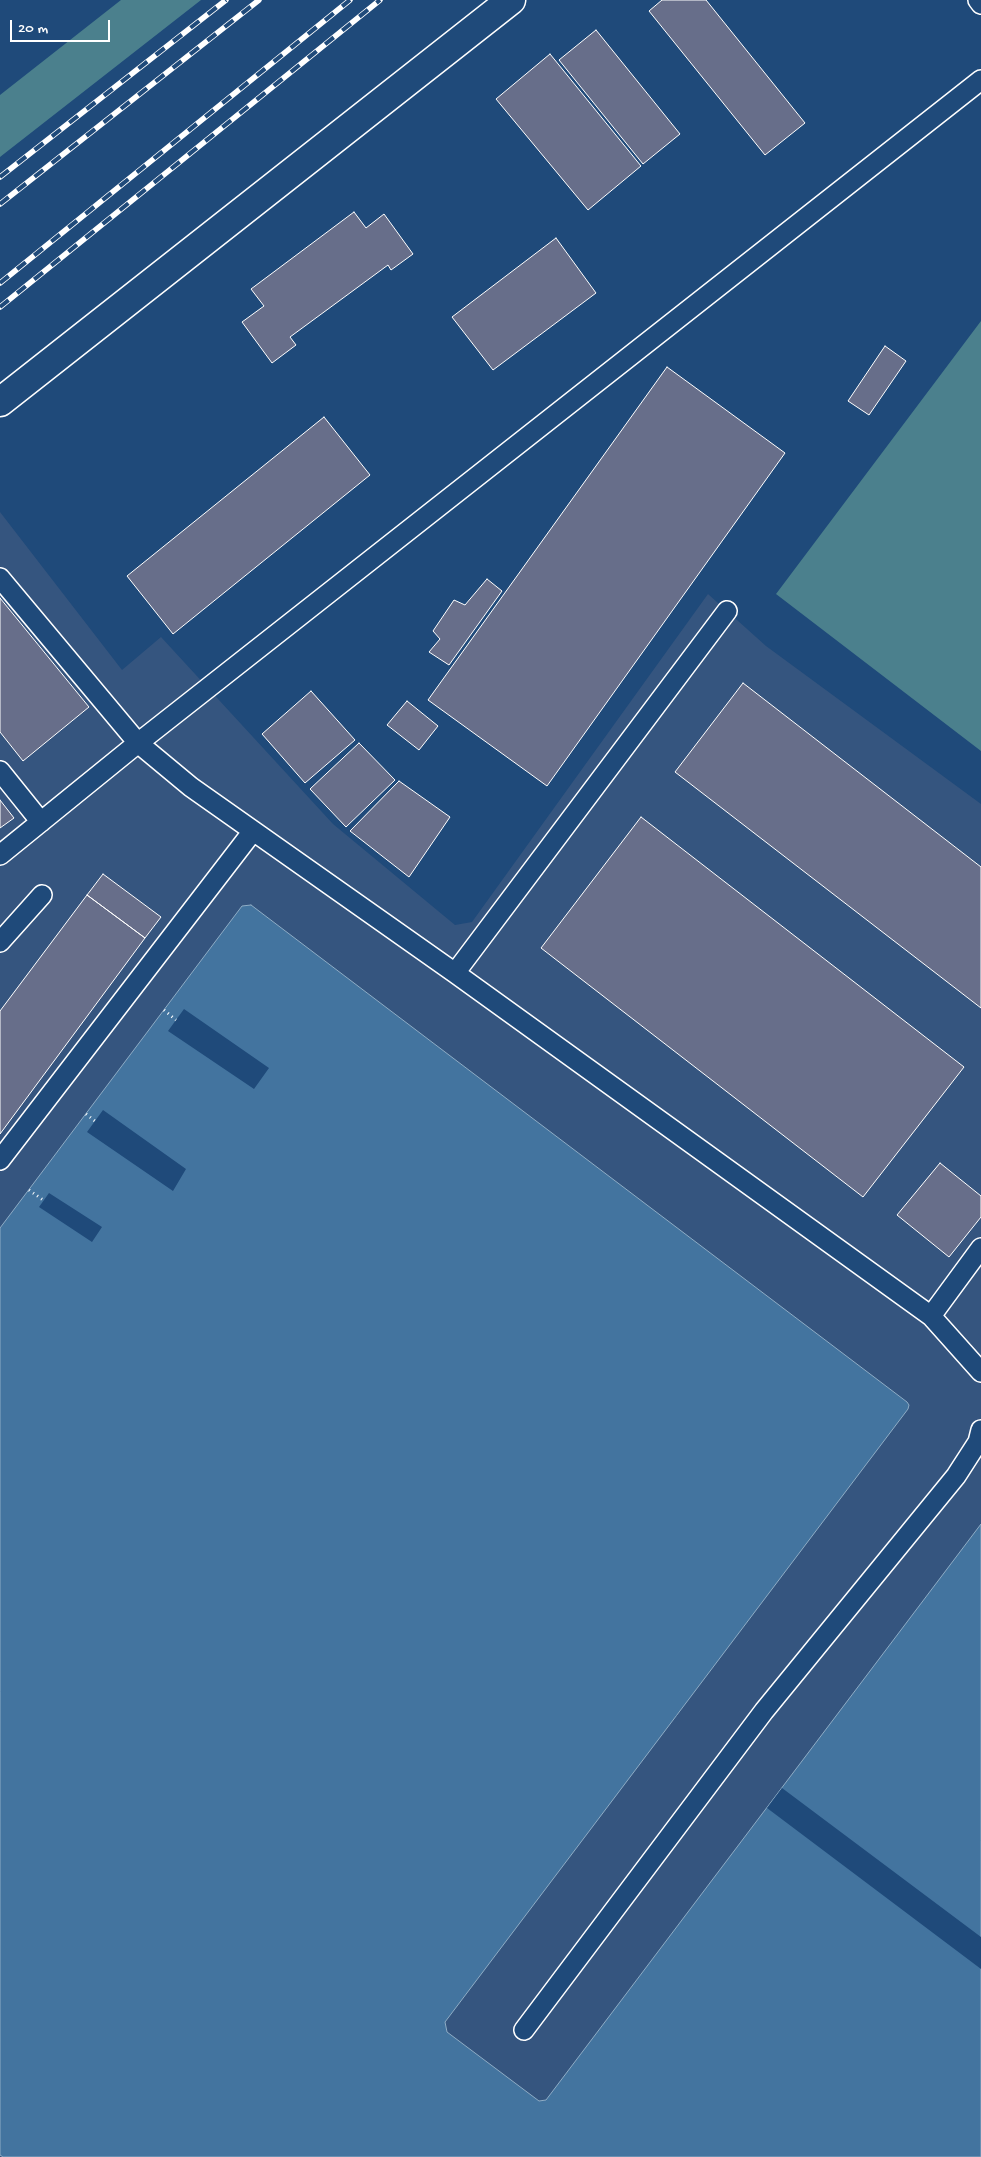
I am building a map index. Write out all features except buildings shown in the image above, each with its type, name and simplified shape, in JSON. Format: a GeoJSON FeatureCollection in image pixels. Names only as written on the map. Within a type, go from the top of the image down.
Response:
{"type":"FeatureCollection","features":[{"type":"Feature","properties":{"kind":"street"},"geometry":{"type":"LineString","coordinates":[[0,402],[511,0]]}},
{"type":"Feature","properties":{"kind":"lane"},"geometry":{"type":"LineString","coordinates":[[978,0],[981,4]]}},
{"type":"Feature","properties":{"kind":"lane"},"geometry":{"type":"LineString","coordinates":[[0,855],[138,742],[981,80]]}},
{"type":"Feature","properties":{"kind":"lane"},"geometry":{"type":"LineString","coordinates":[[0,578],[138,742],[191,786],[455,973],[931,1316],[981,1372]]}},
{"type":"Feature","properties":{"kind":"lane"},"geometry":{"type":"LineString","coordinates":[[455,973],[727,611]]}},
{"type":"Feature","properties":{"kind":"lane"},"geometry":{"type":"LineString","coordinates":[[0,771],[41,822]]}},
{"type":"Feature","properties":{"kind":"lane"},"geometry":{"type":"LineString","coordinates":[[0,1160],[253,831]]}},
{"type":"Feature","properties":{"kind":"lane"},"geometry":{"type":"LineString","coordinates":[[0,942],[42,895]]}},
{"type":"Feature","properties":{"kind":"lane"},"geometry":{"type":"LineString","coordinates":[[931,1316],[981,1248]]}},
{"type":"Feature","properties":{"kind":"lane"},"geometry":{"type":"LineString","coordinates":[[524,2030],[764,1711],[956,1476],[978,1442],[981,1430]]}},
{"type":"Feature","properties":{"kind":"path"},"geometry":{"type":"LineString","coordinates":[[164,1010],[176,1020]]}},
{"type":"Feature","properties":{"kind":"path"},"geometry":{"type":"LineString","coordinates":[[86,1114],[95,1121]]}},
{"type":"Feature","properties":{"kind":"path"},"geometry":{"type":"LineString","coordinates":[[28,1190],[43,1200]]}},
{"type":"Feature","properties":{"kind":"shaded area"},"geometry":{"type":"Polygon","coordinates":[[[0,512],[122,670],[161,637],[333,824],[455,925],[472,922],[708,594],[766,646],[981,804],[981,2157],[0,2157],[0,512]]]}},
{"type":"Feature","properties":{"kind":"shaded area"},"geometry":{"type":"Polygon","coordinates":[[[251,905],[909,1405],[908,1409],[445,2022],[447,2032],[539,2101],[546,2100],[981,1524],[981,2157],[3,2157],[0,2155],[0,1228],[242,906],[251,905]]]}},
{"type":"Feature","properties":{"kind":"green space"},"geometry":{"type":"Polygon","coordinates":[[[121,0],[201,0],[0,157],[0,95],[121,0]]]}},
{"type":"Feature","properties":{"kind":"green space"},"geometry":{"type":"Polygon","coordinates":[[[981,321],[981,751],[776,594],[981,321]]]}},
{"type":"Feature","properties":{"kind":"pier"},"geometry":{"type":"Polygon","coordinates":[[[184,1009],[269,1068],[254,1089],[168,1031],[184,1009]]]}},
{"type":"Feature","properties":{"kind":"pier"},"geometry":{"type":"Polygon","coordinates":[[[103,1110],[186,1169],[173,1191],[87,1132],[103,1110]]]}},
{"type":"Feature","properties":{"kind":"pier"},"geometry":{"type":"Polygon","coordinates":[[[49,1193],[102,1227],[92,1242],[39,1207],[49,1193]]]}},
{"type":"Feature","properties":{"kind":"pier"},"geometry":{"type":"Polygon","coordinates":[[[782,1788],[981,1937],[981,1969],[767,1808],[782,1788]]]}},
{"type":"Feature","properties":{"kind":"railway"},"geometry":{"type":"LineString","coordinates":[[0,177],[226,0]]}},
{"type":"Feature","properties":{"kind":"railway"},"geometry":{"type":"LineString","coordinates":[[0,204],[259,0]]}},
{"type":"Feature","properties":{"kind":"railway"},"geometry":{"type":"LineString","coordinates":[[0,283],[350,0]]}},
{"type":"Feature","properties":{"kind":"railway"},"geometry":{"type":"LineString","coordinates":[[0,307],[380,0]]}}]}
